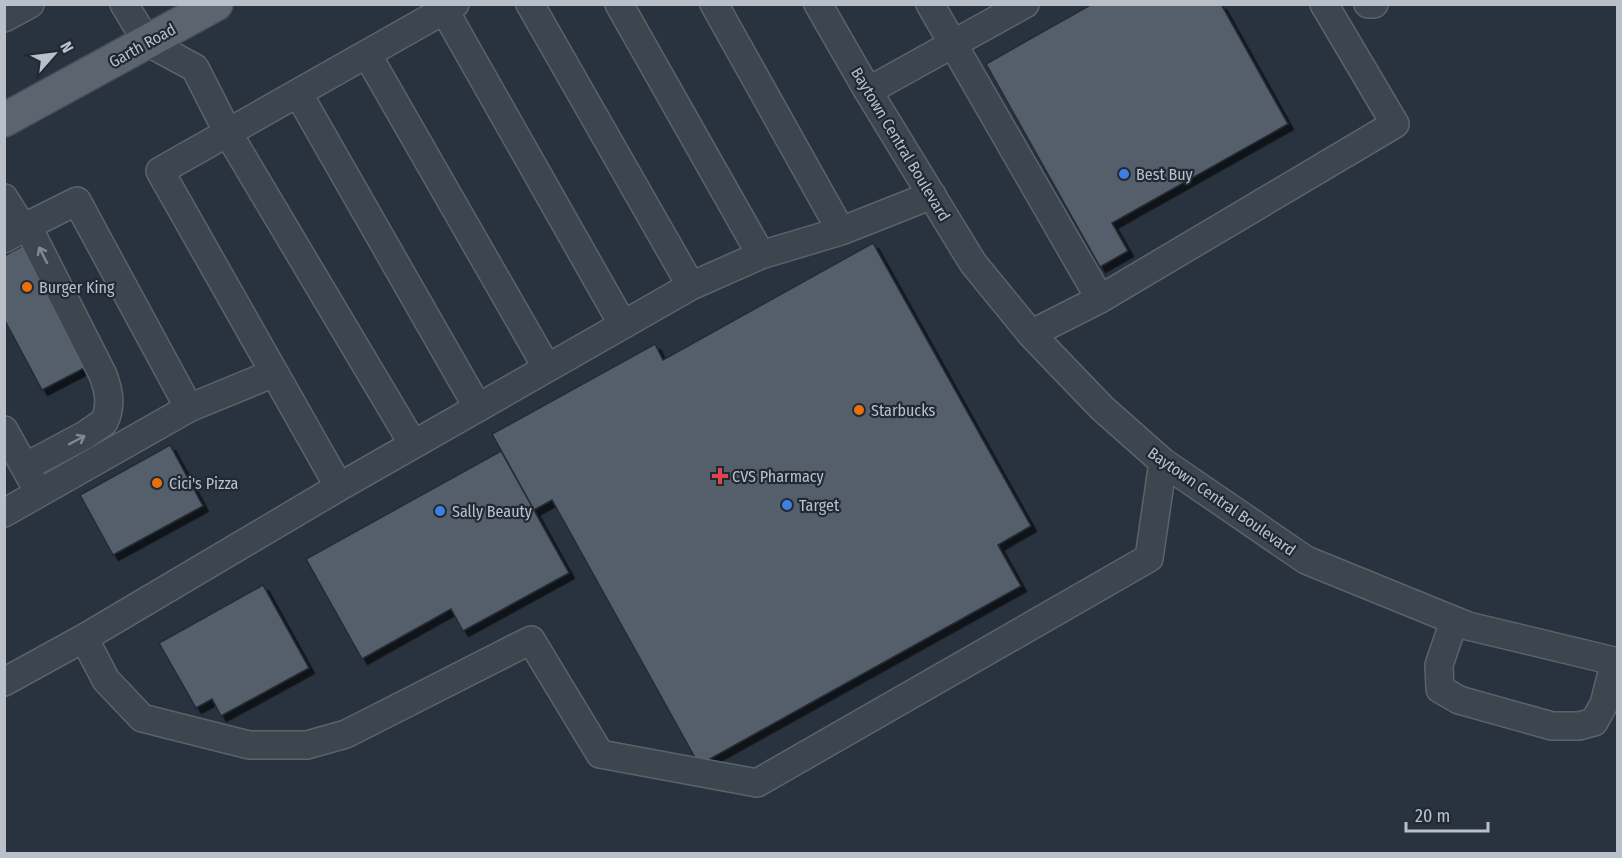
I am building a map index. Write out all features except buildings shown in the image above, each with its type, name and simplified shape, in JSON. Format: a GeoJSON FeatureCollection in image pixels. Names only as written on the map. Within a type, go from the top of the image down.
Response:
{"type":"FeatureCollection","features":[{"type":"Feature","properties":{"kind":"main road","name":"Garth Road"},"geometry":{"type":"LineString","coordinates":[[4,120],[216,4]]}},
{"type":"Feature","properties":{"kind":"street"},"geometry":{"type":"LineString","coordinates":[[4,18],[30,4]]}},
{"type":"Feature","properties":{"kind":"street"},"geometry":{"type":"LineString","coordinates":[[124,4],[147,42],[195,68],[228,133],[413,444]]}},
{"type":"Feature","properties":{"kind":"street"},"geometry":{"type":"LineString","coordinates":[[530,4],[691,286]]}},
{"type":"Feature","properties":{"kind":"street"},"geometry":{"type":"LineString","coordinates":[[619,4],[760,255]]}},
{"type":"Feature","properties":{"kind":"street"},"geometry":{"type":"LineString","coordinates":[[714,4],[841,231]]}},
{"type":"Feature","properties":{"kind":"street","name":"Baytown Central Boulevard"},"geometry":{"type":"LineString","coordinates":[[818,4],[868,92],[973,263],[1031,334],[1102,408],[1163,462],[1306,560],[1468,626],[1616,662]]}},
{"type":"Feature","properties":{"kind":"street"},"geometry":{"type":"LineString","coordinates":[[930,4],[1100,299]]}},
{"type":"Feature","properties":{"kind":"street"},"geometry":{"type":"LineString","coordinates":[[868,92],[1025,4]]}},
{"type":"Feature","properties":{"kind":"street"},"geometry":{"type":"LineString","coordinates":[[1031,334],[1100,299],[1395,124],[1324,4]]}},
{"type":"Feature","properties":{"kind":"street"},"geometry":{"type":"LineString","coordinates":[[1368,4],[1374,4]]}},
{"type":"Feature","properties":{"kind":"street"},"geometry":{"type":"LineString","coordinates":[[339,486],[160,171],[368,54],[447,6],[623,325]]}},
{"type":"Feature","properties":{"kind":"street"},"geometry":{"type":"LineString","coordinates":[[368,54],[547,368]]}},
{"type":"Feature","properties":{"kind":"street"},"geometry":{"type":"LineString","coordinates":[[298,93],[478,408]]}},
{"type":"Feature","properties":{"kind":"street"},"geometry":{"type":"LineString","coordinates":[[4,682],[84,638],[339,486],[691,286],[760,255],[841,231],[932,195]]}},
{"type":"Feature","properties":{"kind":"street"},"geometry":{"type":"LineString","coordinates":[[4,198],[18,231],[103,375],[109,392],[108,415],[104,422],[85,435],[25,467]]}},
{"type":"Feature","properties":{"kind":"street"},"geometry":{"type":"LineString","coordinates":[[18,231],[77,201],[189,408]]}},
{"type":"Feature","properties":{"kind":"street"},"geometry":{"type":"LineString","coordinates":[[4,513],[189,408],[274,373]]}},
{"type":"Feature","properties":{"kind":"street"},"geometry":{"type":"LineString","coordinates":[[4,430],[39,494]]}},
{"type":"Feature","properties":{"kind":"street"},"geometry":{"type":"LineString","coordinates":[[84,638],[106,680],[142,718],[249,745],[307,745],[346,734],[531,640],[600,754],[757,783],[1149,558],[1163,462]]}},
{"type":"Feature","properties":{"kind":"street"},"geometry":{"type":"LineString","coordinates":[[1454,621],[1439,665],[1440,689],[1459,700],[1552,726],[1579,726],[1594,723],[1604,704],[1616,662]]}},
{"type":"Feature","properties":{"kind":"place","name":"Best Buy"},"geometry":{"type":"Point","coordinates":[1124,174]}},
{"type":"Feature","properties":{"kind":"place","name":"Burger King"},"geometry":{"type":"Point","coordinates":[27,287]}},
{"type":"Feature","properties":{"kind":"place","name":"Starbucks"},"geometry":{"type":"Point","coordinates":[859,410]}},
{"type":"Feature","properties":{"kind":"place","name":"CVS Pharmacy"},"geometry":{"type":"Point","coordinates":[720,476]}},
{"type":"Feature","properties":{"kind":"place","name":"Cici's Pizza"},"geometry":{"type":"Point","coordinates":[157,483]}},
{"type":"Feature","properties":{"kind":"place","name":"Target"},"geometry":{"type":"Point","coordinates":[787,505]}},
{"type":"Feature","properties":{"kind":"place","name":"Sally Beauty"},"geometry":{"type":"Point","coordinates":[440,511]}}]}
